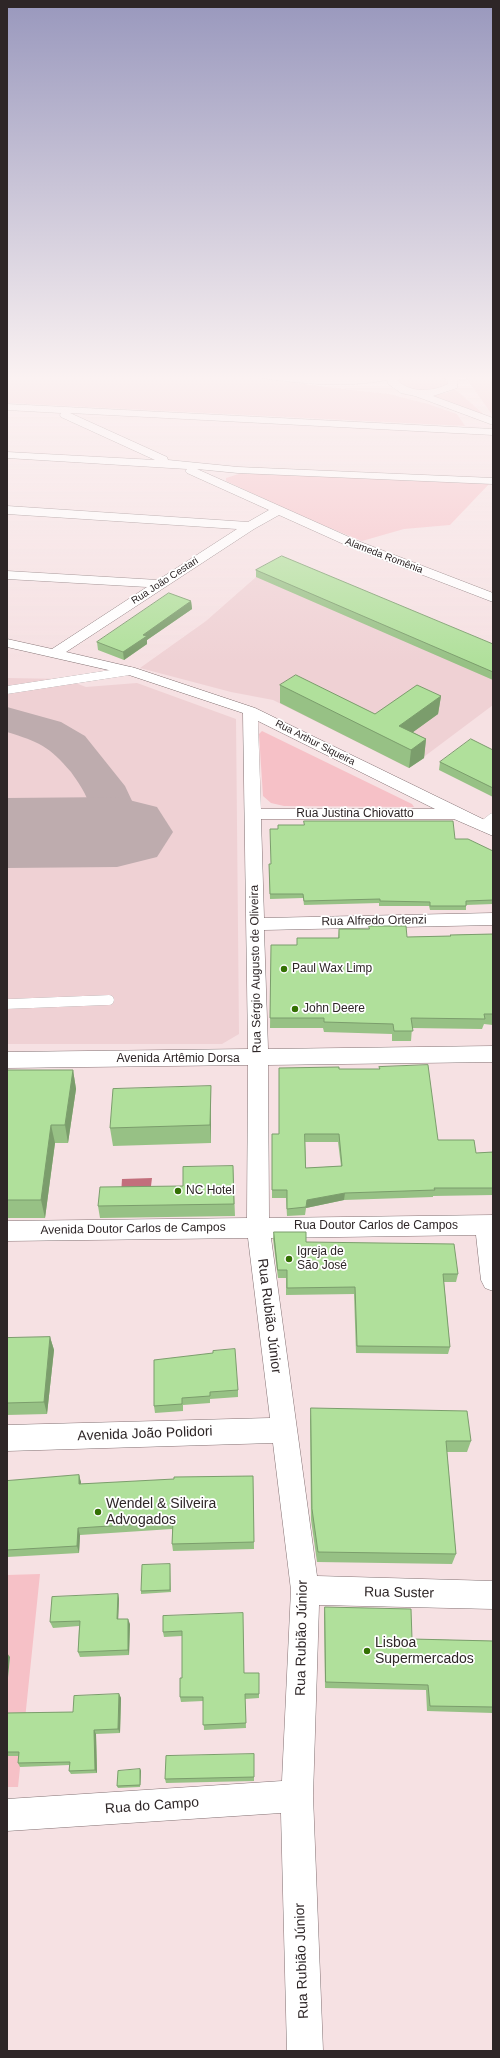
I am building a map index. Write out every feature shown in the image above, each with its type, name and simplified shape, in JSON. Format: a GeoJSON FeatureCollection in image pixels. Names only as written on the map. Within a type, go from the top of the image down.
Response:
{"type":"FeatureCollection","features":[{"type":"Feature","properties":{"kind":"street","name":"Alameda Romênia"},"geometry":{"type":"LineString","coordinates":[[191,471],[277,511],[354,544],[490,593]]}},
{"type":"Feature","properties":{"kind":"street"},"geometry":{"type":"LineString","coordinates":[[218,483],[220,479],[236,471]]}},
{"type":"Feature","properties":{"kind":"street"},"geometry":{"type":"LineString","coordinates":[[262,471],[493,481]]}},
{"type":"Feature","properties":{"kind":"street"},"geometry":{"type":"LineString","coordinates":[[7,510],[250,526]]}},
{"type":"Feature","properties":{"kind":"street","name":"Rua João Cestari"},"geometry":{"type":"LineString","coordinates":[[55,653],[250,526],[277,511]]}},
{"type":"Feature","properties":{"kind":"street"},"geometry":{"type":"LineString","coordinates":[[7,575],[160,584]]}},
{"type":"Feature","properties":{"kind":"street","name":"Rua Arthur Siqueira"},"geometry":{"type":"LineString","coordinates":[[7,643],[130,671],[250,711],[458,814],[490,825]]}},
{"type":"Feature","properties":{"kind":"street","name":"Rua Sérgio Augusto de Oliveira"},"geometry":{"type":"LineString","coordinates":[[250,711],[258,1058],[258,1227]]}},
{"type":"Feature","properties":{"kind":"street","name":"Rua Justina Chiovatto"},"geometry":{"type":"LineString","coordinates":[[252,814],[458,814]]}},
{"type":"Feature","properties":{"kind":"street","name":"Rua Alfredo Ortenzi"},"geometry":{"type":"LineString","coordinates":[[255,924],[493,919]]}},
{"type":"Feature","properties":{"kind":"street","name":"Avenida Artêmio Dorsa"},"geometry":{"type":"LineString","coordinates":[[7,1060],[493,1054]]}},
{"type":"Feature","properties":{"kind":"street"},"geometry":{"type":"LineString","coordinates":[[489,1225],[493,1280]]}},
{"type":"Feature","properties":{"kind":"street","name":"Rua Doutor Carlos de Campos"},"geometry":{"type":"LineString","coordinates":[[258,1227],[489,1225]]}},
{"type":"Feature","properties":{"kind":"street","name":"Avenida Doutor Carlos de Campos"},"geometry":{"type":"LineString","coordinates":[[7,1231],[258,1227]]}},
{"type":"Feature","properties":{"kind":"street","name":"Rua Rubião Júnior"},"geometry":{"type":"LineString","coordinates":[[258,1227],[305,1590],[297,1796],[305,2051]]}},
{"type":"Feature","properties":{"kind":"street","name":"Avenida João Polidori"},"geometry":{"type":"LineString","coordinates":[[7,1438],[284,1430]]}},
{"type":"Feature","properties":{"kind":"street","name":"Rua Suster"},"geometry":{"type":"LineString","coordinates":[[305,1590],[493,1595]]}},
{"type":"Feature","properties":{"kind":"street","name":"Rua do Campo"},"geometry":{"type":"LineString","coordinates":[[7,1815],[297,1796]]}},
{"type":"Feature","properties":{"kind":"lane","name":"Rua Arthur Siqueira"},"geometry":{"type":"LineString","coordinates":[[7,690],[130,671]]}},
{"type":"Feature","properties":{"kind":"lane"},"geometry":{"type":"LineString","coordinates":[[7,1004],[109,1000]]}},
{"type":"Feature","properties":{"kind":"shaded area"},"geometry":{"type":"Polygon","coordinates":[[[245,472],[490,483],[450,525],[404,529],[362,541],[298,515],[226,481],[226,478],[245,472]]]}},
{"type":"Feature","properties":{"kind":"shaded area"},"geometry":{"type":"Polygon","coordinates":[[[282,563],[493,652],[493,705],[409,768],[273,700],[231,692],[140,668],[206,621],[256,577],[282,563]]]}},
{"type":"Feature","properties":{"kind":"shaded area"},"geometry":{"type":"Polygon","coordinates":[[[7,678],[65,679],[86,687],[137,683],[236,719],[239,1034],[222,1044],[7,1044],[7,678]]]}},
{"type":"Feature","properties":{"kind":"shaded area"},"geometry":{"type":"Polygon","coordinates":[[[262,731],[412,804],[414,807],[284,806],[271,803],[263,796],[259,734],[262,731]]]}},
{"type":"Feature","properties":{"kind":"shaded area"},"geometry":{"type":"Polygon","coordinates":[[[152,1178],[150,1194],[121,1195],[122,1179],[152,1178]]]}},
{"type":"Feature","properties":{"kind":"shaded area"},"geometry":{"type":"Polygon","coordinates":[[[40,1574],[18,1787],[7,1787],[7,1688],[10,1658],[7,1657],[7,1575],[40,1574]]]}},
{"type":"Feature","properties":{"kind":"building"},"geometry":{"type":"Polygon","coordinates":[[[282,556],[493,644],[493,672],[256,570],[282,556]]]}},
{"type":"Feature","properties":{"kind":"building"},"geometry":{"type":"Polygon","coordinates":[[[169,593],[191,601],[143,635],[147,636],[123,652],[97,642],[169,593]]]}},
{"type":"Feature","properties":{"kind":"building"},"geometry":{"type":"Polygon","coordinates":[[[296,675],[375,714],[417,685],[441,696],[399,726],[426,739],[411,750],[280,685],[296,675]]]}},
{"type":"Feature","properties":{"kind":"building"},"geometry":{"type":"Polygon","coordinates":[[[471,739],[493,750],[493,788],[440,762],[471,739]]]}},
{"type":"Feature","properties":{"kind":"building"},"geometry":{"type":"Polygon","coordinates":[[[304,821],[453,821],[455,839],[468,839],[493,851],[493,900],[466,901],[466,906],[430,906],[430,902],[380,901],[380,899],[304,901],[303,894],[270,894],[270,829],[278,829],[278,825],[304,825],[304,821]]]}},
{"type":"Feature","properties":{"kind":"building"},"geometry":{"type":"Polygon","coordinates":[[[369,926],[406,926],[407,937],[493,934],[493,1014],[484,1014],[485,1019],[411,1018],[413,1031],[394,1031],[393,1024],[324,1022],[324,1018],[270,1018],[271,945],[297,945],[297,938],[339,938],[339,929],[369,929],[369,926]]]}},
{"type":"Feature","properties":{"kind":"building"},"geometry":{"type":"Polygon","coordinates":[[[428,1065],[438,1140],[474,1140],[476,1153],[493,1152],[493,1188],[434,1188],[435,1190],[345,1193],[307,1200],[306,1207],[287,1209],[287,1190],[272,1190],[272,1134],[279,1134],[279,1068],[339,1067],[339,1069],[380,1069],[379,1067],[428,1065]],[[305,1134],[306,1168],[342,1166],[339,1134],[305,1134]]]}},
{"type":"Feature","properties":{"kind":"building"},"geometry":{"type":"Polygon","coordinates":[[[7,1070],[73,1070],[65,1125],[51,1125],[41,1200],[7,1200],[7,1070]]]}},
{"type":"Feature","properties":{"kind":"building"},"geometry":{"type":"Polygon","coordinates":[[[211,1086],[210,1125],[110,1128],[113,1089],[211,1086]]]}},
{"type":"Feature","properties":{"kind":"building"},"geometry":{"type":"Polygon","coordinates":[[[233,1166],[234,1204],[98,1206],[100,1187],[183,1186],[183,1167],[233,1166]]]}},
{"type":"Feature","properties":{"kind":"building"},"geometry":{"type":"Polygon","coordinates":[[[274,1232],[306,1232],[306,1242],[454,1244],[458,1274],[443,1274],[450,1347],[357,1346],[355,1287],[287,1288],[287,1270],[278,1270],[274,1232]]]}},
{"type":"Feature","properties":{"kind":"building"},"geometry":{"type":"Polygon","coordinates":[[[50,1337],[44,1402],[7,1403],[7,1338],[50,1337]]]}},
{"type":"Feature","properties":{"kind":"building"},"geometry":{"type":"Polygon","coordinates":[[[235,1349],[238,1390],[210,1392],[210,1396],[182,1398],[182,1404],[154,1406],[154,1360],[235,1349]]]}},
{"type":"Feature","properties":{"kind":"building"},"geometry":{"type":"Polygon","coordinates":[[[311,1408],[467,1411],[471,1441],[446,1441],[456,1554],[318,1552],[312,1509],[311,1408]]]}},
{"type":"Feature","properties":{"kind":"building"},"geometry":{"type":"Polygon","coordinates":[[[79,1475],[79,1484],[174,1479],[174,1477],[253,1476],[254,1542],[172,1544],[173,1522],[78,1528],[77,1546],[7,1550],[7,1481],[79,1475]]]}},
{"type":"Feature","properties":{"kind":"building"},"geometry":{"type":"Polygon","coordinates":[[[170,1564],[170,1590],[141,1591],[142,1565],[170,1564]]]}},
{"type":"Feature","properties":{"kind":"building"},"geometry":{"type":"Polygon","coordinates":[[[118,1594],[117,1619],[128,1619],[128,1650],[78,1652],[80,1621],[50,1622],[52,1597],[118,1594]]]}},
{"type":"Feature","properties":{"kind":"building"},"geometry":{"type":"Polygon","coordinates":[[[325,1607],[411,1609],[412,1639],[493,1641],[493,1707],[430,1706],[428,1685],[326,1682],[325,1607]]]}},
{"type":"Feature","properties":{"kind":"building"},"geometry":{"type":"Polygon","coordinates":[[[243,1613],[244,1673],[259,1673],[259,1694],[245,1694],[246,1723],[203,1725],[203,1697],[180,1697],[180,1678],[182,1678],[182,1631],[163,1632],[163,1616],[243,1613]]]}},
{"type":"Feature","properties":{"kind":"building"},"geometry":{"type":"Polygon","coordinates":[[[119,1694],[118,1729],[94,1730],[95,1770],[69,1771],[70,1762],[18,1763],[19,1752],[7,1752],[7,1713],[73,1712],[74,1696],[119,1694]]]}},
{"type":"Feature","properties":{"kind":"building"},"geometry":{"type":"Polygon","coordinates":[[[254,1754],[254,1777],[165,1779],[166,1756],[254,1754]]]}},
{"type":"Feature","properties":{"kind":"building"},"geometry":{"type":"Polygon","coordinates":[[[140,1769],[140,1785],[117,1786],[118,1771],[140,1769]]]}},
{"type":"Feature","properties":{"kind":"taxiway"},"geometry":{"type":"LineString","coordinates":[[7,719],[47,731],[70,745],[104,786],[111,803],[117,832]]}},
{"type":"Feature","properties":{"kind":"runway"},"geometry":{"type":"LineString","coordinates":[[7,833],[117,832]]}},
{"type":"Feature","properties":{"kind":"place","name":"Paul Wax Limp"},"geometry":{"type":"Point","coordinates":[284,969]}},
{"type":"Feature","properties":{"kind":"place","name":"John Deere"},"geometry":{"type":"Point","coordinates":[295,1009]}},
{"type":"Feature","properties":{"kind":"place","name":"NC Hotel"},"geometry":{"type":"Point","coordinates":[178,1191]}},
{"type":"Feature","properties":{"kind":"place","name":"Igreja de São José"},"geometry":{"type":"Point","coordinates":[289,1259]}},
{"type":"Feature","properties":{"kind":"place","name":"Wendel & Silveira Advogados"},"geometry":{"type":"Point","coordinates":[98,1512]}},
{"type":"Feature","properties":{"kind":"place","name":"Lisboa Supermercados"},"geometry":{"type":"Point","coordinates":[367,1651]}}]}
